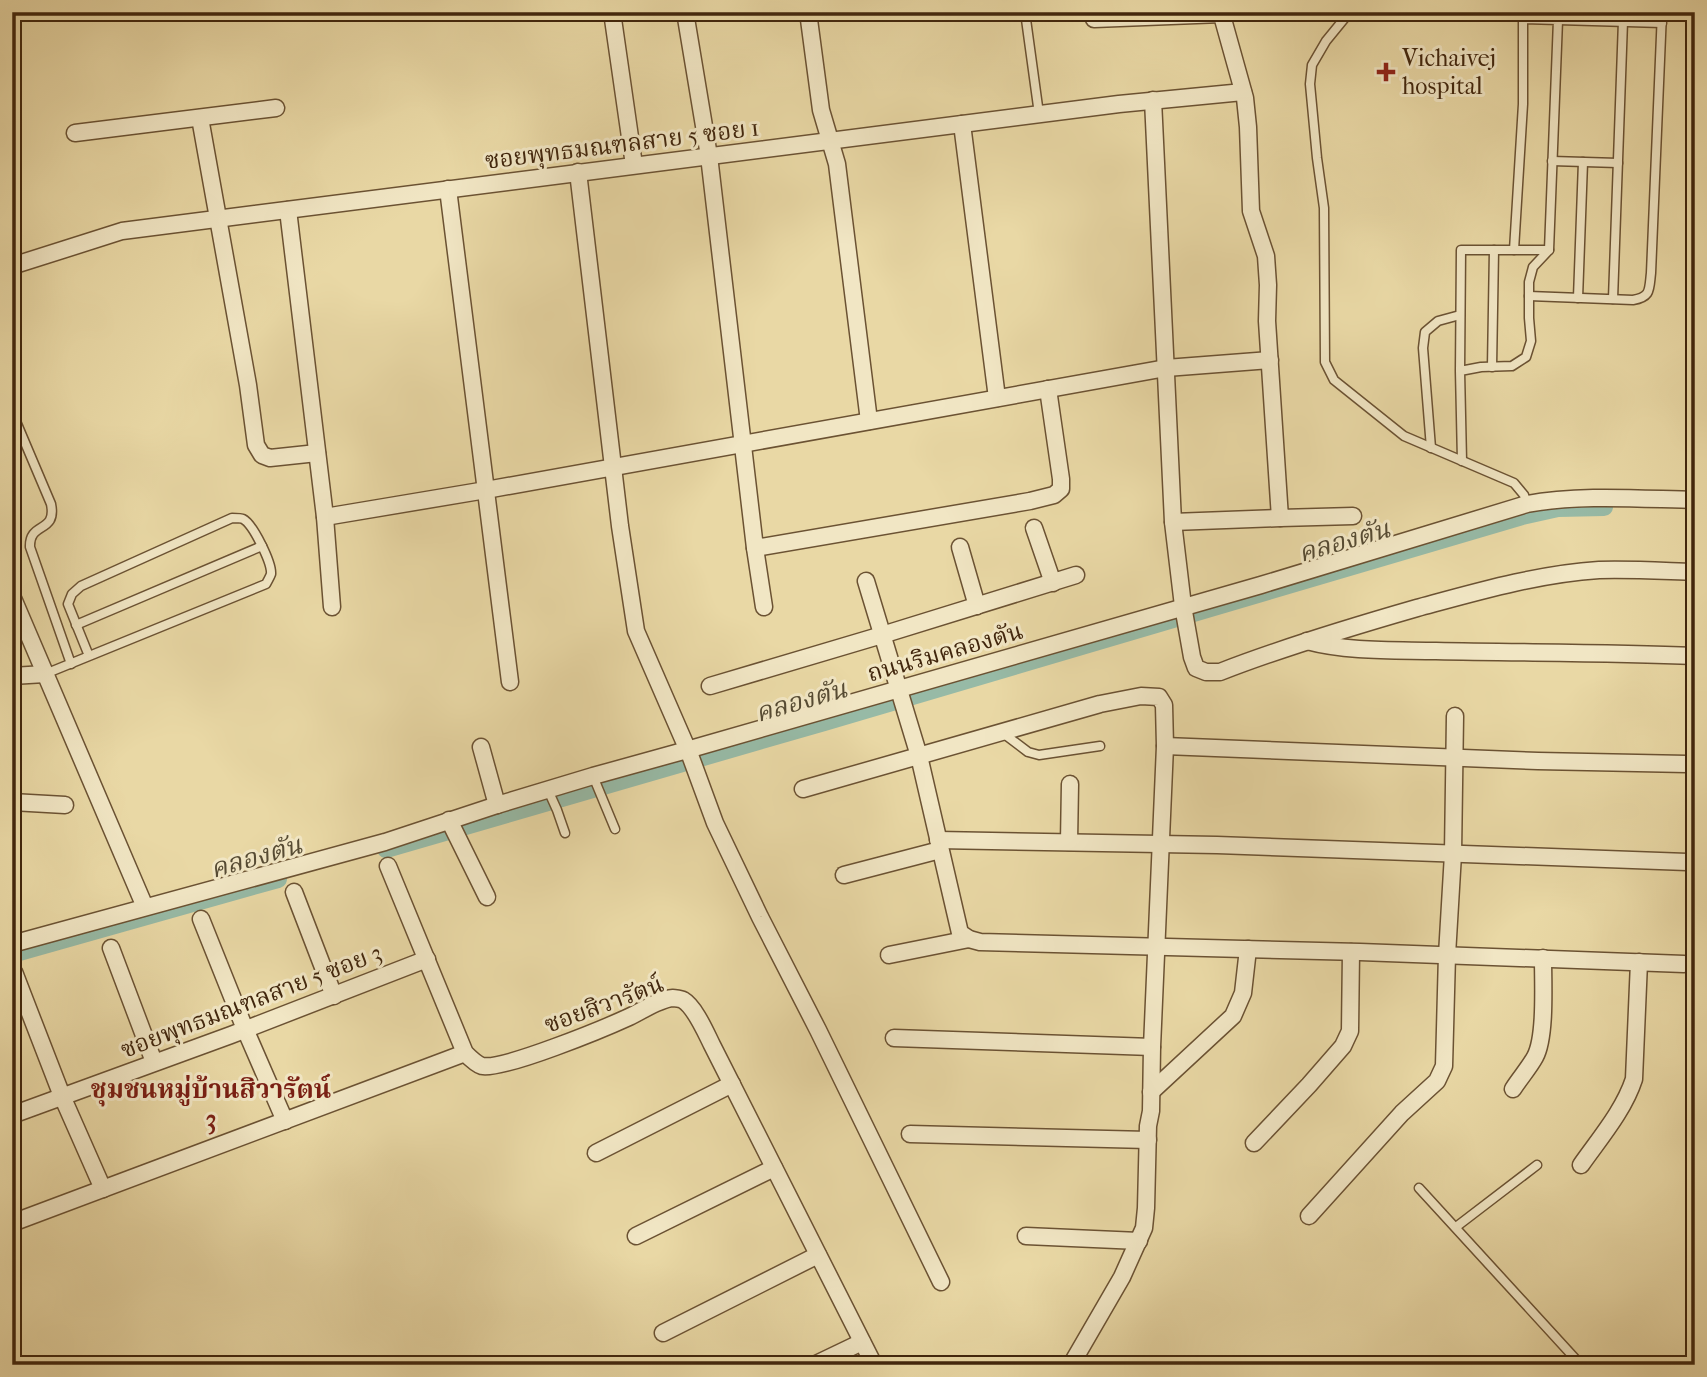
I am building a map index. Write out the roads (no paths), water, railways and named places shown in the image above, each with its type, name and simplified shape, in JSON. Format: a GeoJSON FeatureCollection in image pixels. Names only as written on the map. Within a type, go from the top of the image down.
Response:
{"type":"FeatureCollection","features":[{"type":"Feature","properties":{"kind":"street"},"geometry":{"type":"LineString","coordinates":[[612,12],[634,165]]}},
{"type":"Feature","properties":{"kind":"street"},"geometry":{"type":"LineString","coordinates":[[685,12],[709,156],[764,607]]}},
{"type":"Feature","properties":{"kind":"street"},"geometry":{"type":"LineString","coordinates":[[808,12],[821,110],[837,164],[869,421]]}},
{"type":"Feature","properties":{"kind":"street"},"geometry":{"type":"LineString","coordinates":[[1094,19],[1221,13],[1243,92],[1248,127],[1251,211],[1266,256],[1267,321],[1280,518]]}},
{"type":"Feature","properties":{"kind":"street","name":"ซอยพุทธมณฑลสาย 5 ซอย 1"},"geometry":{"type":"LineString","coordinates":[[12,266],[122,231],[1039,114],[1243,92]]}},
{"type":"Feature","properties":{"kind":"street"},"geometry":{"type":"LineString","coordinates":[[1153,100],[1173,522],[1188,639],[1196,668],[1206,672],[1220,672],[1358,625],[1477,592],[1554,575],[1599,570],[1695,572]]}},
{"type":"Feature","properties":{"kind":"street"},"geometry":{"type":"LineString","coordinates":[[75,133],[276,108]]}},
{"type":"Feature","properties":{"kind":"street"},"geometry":{"type":"LineString","coordinates":[[200,118],[248,385],[256,445],[262,455],[270,458],[317,453]]}},
{"type":"Feature","properties":{"kind":"street"},"geometry":{"type":"LineString","coordinates":[[962,124],[997,398]]}},
{"type":"Feature","properties":{"kind":"street"},"geometry":{"type":"LineString","coordinates":[[578,172],[613,467],[636,631],[689,753],[715,823],[941,1282]]}},
{"type":"Feature","properties":{"kind":"street"},"geometry":{"type":"LineString","coordinates":[[448,189],[510,681]]}},
{"type":"Feature","properties":{"kind":"street"},"geometry":{"type":"LineString","coordinates":[[288,210],[325,517],[332,607]]}},
{"type":"Feature","properties":{"kind":"street"},"geometry":{"type":"LineString","coordinates":[[325,517],[486,491],[1166,368],[1270,359]]}},
{"type":"Feature","properties":{"kind":"street"},"geometry":{"type":"LineString","coordinates":[[755,548],[1054,495],[1061,489],[1061,479],[1048,389]]}},
{"type":"Feature","properties":{"kind":"street","name":"ถนนริมคลองตัน"},"geometry":{"type":"LineString","coordinates":[[15,941],[385,842],[453,828],[497,805],[901,695],[1528,504],[1577,499],[1695,500]]}},
{"type":"Feature","properties":{"kind":"street"},"geometry":{"type":"LineString","coordinates":[[1173,522],[1353,516]]}},
{"type":"Feature","properties":{"kind":"street"},"geometry":{"type":"LineString","coordinates":[[1034,528],[1052,583]]}},
{"type":"Feature","properties":{"kind":"street"},"geometry":{"type":"LineString","coordinates":[[960,547],[977,606]]}},
{"type":"Feature","properties":{"kind":"street"},"geometry":{"type":"LineString","coordinates":[[710,685],[1076,575]]}},
{"type":"Feature","properties":{"kind":"street"},"geometry":{"type":"LineString","coordinates":[[866,582],[919,756],[960,933],[969,939],[980,942],[1684,964]]}},
{"type":"Feature","properties":{"kind":"street"},"geometry":{"type":"LineString","coordinates":[[12,596],[145,907]]}},
{"type":"Feature","properties":{"kind":"street"},"geometry":{"type":"LineString","coordinates":[[1307,641],[1327,646],[1392,650],[1695,656]]}},
{"type":"Feature","properties":{"kind":"street"},"geometry":{"type":"LineString","coordinates":[[12,676],[45,674]]}},
{"type":"Feature","properties":{"kind":"street"},"geometry":{"type":"LineString","coordinates":[[803,789],[1100,704],[1141,696],[1159,697],[1164,705],[1165,746],[1144,1228],[1122,1277],[1072,1365]]}},
{"type":"Feature","properties":{"kind":"street"},"geometry":{"type":"LineString","coordinates":[[1309,1216],[1402,1113],[1437,1081],[1444,1066],[1453,853],[1455,716]]}},
{"type":"Feature","properties":{"kind":"street"},"geometry":{"type":"LineString","coordinates":[[1165,746],[1538,761],[1687,764]]}},
{"type":"Feature","properties":{"kind":"street"},"geometry":{"type":"LineString","coordinates":[[481,747],[497,805]]}},
{"type":"Feature","properties":{"kind":"street"},"geometry":{"type":"LineString","coordinates":[[1069,842],[1070,784]]}},
{"type":"Feature","properties":{"kind":"street"},"geometry":{"type":"LineString","coordinates":[[12,802],[65,804]]}},
{"type":"Feature","properties":{"kind":"street"},"geometry":{"type":"LineString","coordinates":[[453,828],[487,897]]}},
{"type":"Feature","properties":{"kind":"street"},"geometry":{"type":"LineString","coordinates":[[844,875],[939,845],[1069,842],[1687,862]]}},
{"type":"Feature","properties":{"kind":"street"},"geometry":{"type":"LineString","coordinates":[[12,1223],[465,1053],[388,866]]}},
{"type":"Feature","properties":{"kind":"street"},"geometry":{"type":"LineString","coordinates":[[294,892],[334,996]]}},
{"type":"Feature","properties":{"kind":"street"},"geometry":{"type":"LineString","coordinates":[[201,919],[285,1121]]}},
{"type":"Feature","properties":{"kind":"street"},"geometry":{"type":"LineString","coordinates":[[889,955],[969,939]]}},
{"type":"Feature","properties":{"kind":"street"},"geometry":{"type":"LineString","coordinates":[[111,948],[155,1062]]}},
{"type":"Feature","properties":{"kind":"street"},"geometry":{"type":"LineString","coordinates":[[1151,1092],[1233,1016],[1244,993],[1248,949]]}},
{"type":"Feature","properties":{"kind":"street"},"geometry":{"type":"LineString","coordinates":[[1254,1143],[1343,1046],[1350,1031],[1351,952]]}},
{"type":"Feature","properties":{"kind":"street"},"geometry":{"type":"LineString","coordinates":[[1513,1089],[1536,1056],[1540,1044],[1543,958]]}},
{"type":"Feature","properties":{"kind":"street","name":"ซอยพุทธมณฑลสาย 5 ซอย 3"},"geometry":{"type":"LineString","coordinates":[[12,1115],[427,959]]}},
{"type":"Feature","properties":{"kind":"street"},"geometry":{"type":"LineString","coordinates":[[1581,1165],[1621,1108],[1634,1079],[1639,962]]}},
{"type":"Feature","properties":{"kind":"street"},"geometry":{"type":"LineString","coordinates":[[14,972],[62,1096],[103,1189]]}},
{"type":"Feature","properties":{"kind":"street","name":"ซอยสิวารัตน์"},"geometry":{"type":"LineString","coordinates":[[465,1053],[479,1065],[491,1067],[568,1041],[674,997],[684,1000],[693,1010],[732,1084],[874,1365]]}},
{"type":"Feature","properties":{"kind":"street"},"geometry":{"type":"LineString","coordinates":[[894,1038],[1152,1047]]}},
{"type":"Feature","properties":{"kind":"street"},"geometry":{"type":"LineString","coordinates":[[596,1153],[732,1084]]}},
{"type":"Feature","properties":{"kind":"street"},"geometry":{"type":"LineString","coordinates":[[910,1134],[1148,1140]]}},
{"type":"Feature","properties":{"kind":"street"},"geometry":{"type":"LineString","coordinates":[[636,1236],[774,1168]]}},
{"type":"Feature","properties":{"kind":"street"},"geometry":{"type":"LineString","coordinates":[[1026,1237],[1139,1241]]}},
{"type":"Feature","properties":{"kind":"street"},"geometry":{"type":"LineString","coordinates":[[663,1333],[818,1255]]}},
{"type":"Feature","properties":{"kind":"street"},"geometry":{"type":"LineString","coordinates":[[814,1365],[862,1342]]}},
{"type":"Feature","properties":{"kind":"lane"},"geometry":{"type":"LineString","coordinates":[[1025,12],[1039,114]]}},
{"type":"Feature","properties":{"kind":"lane"},"geometry":{"type":"LineString","coordinates":[[1346,12],[1312,65],[1310,84],[1324,208],[1325,362],[1334,380],[1404,436],[1514,483],[1528,504]]}},
{"type":"Feature","properties":{"kind":"lane"},"geometry":{"type":"LineString","coordinates":[[1529,296],[1643,298],[1649,292],[1662,12]]}},
{"type":"Feature","properties":{"kind":"lane"},"geometry":{"type":"LineString","coordinates":[[1514,250],[1523,104],[1523,15],[1662,23]]}},
{"type":"Feature","properties":{"kind":"lane"},"geometry":{"type":"LineString","coordinates":[[1460,371],[1513,366],[1526,357],[1531,341],[1529,282],[1533,267],[1549,250],[1558,16]]}},
{"type":"Feature","properties":{"kind":"lane"},"geometry":{"type":"LineString","coordinates":[[1613,299],[1623,21]]}},
{"type":"Feature","properties":{"kind":"lane"},"geometry":{"type":"LineString","coordinates":[[1552,161],[1618,163]]}},
{"type":"Feature","properties":{"kind":"lane"},"geometry":{"type":"LineString","coordinates":[[1578,298],[1583,162]]}},
{"type":"Feature","properties":{"kind":"lane"},"geometry":{"type":"LineString","coordinates":[[1462,461],[1461,250],[1549,250]]}},
{"type":"Feature","properties":{"kind":"lane"},"geometry":{"type":"LineString","coordinates":[[1492,367],[1494,250]]}},
{"type":"Feature","properties":{"kind":"lane"},"geometry":{"type":"LineString","coordinates":[[1431,448],[1424,332],[1438,321],[1461,315]]}},
{"type":"Feature","properties":{"kind":"lane"},"geometry":{"type":"LineString","coordinates":[[12,412],[51,504],[53,514],[50,523],[34,532],[30,547],[71,664]]}},
{"type":"Feature","properties":{"kind":"lane"},"geometry":{"type":"LineString","coordinates":[[45,674],[71,664],[266,583],[271,576],[270,567],[250,524],[242,518],[232,518],[81,586],[72,594],[68,604],[89,656]]}},
{"type":"Feature","properties":{"kind":"lane"},"geometry":{"type":"LineString","coordinates":[[76,625],[262,547]]}},
{"type":"Feature","properties":{"kind":"lane"},"geometry":{"type":"LineString","coordinates":[[1003,733],[1028,752],[1039,755],[1100,746]]}},
{"type":"Feature","properties":{"kind":"lane"},"geometry":{"type":"LineString","coordinates":[[594,779],[615,828]]}},
{"type":"Feature","properties":{"kind":"lane"},"geometry":{"type":"LineString","coordinates":[[550,792],[565,833]]}},
{"type":"Feature","properties":{"kind":"lane"},"geometry":{"type":"LineString","coordinates":[[1456,1227],[1537,1165]]}},
{"type":"Feature","properties":{"kind":"lane"},"geometry":{"type":"LineString","coordinates":[[1419,1188],[1581,1365]]}},
{"type":"Feature","properties":{"kind":"waterway","name":"คลองตัน"},"geometry":{"type":"LineString","coordinates":[[386,849],[1522,516],[1558,508],[1604,507]]}},
{"type":"Feature","properties":{"kind":"waterway","name":"คลองตัน"},"geometry":{"type":"LineString","coordinates":[[12,954],[278,879]]}},
{"type":"Feature","properties":{"kind":"place","name":"Vichaivej hospital"},"geometry":{"type":"Point","coordinates":[1386,72]}},
{"type":"Feature","properties":{"kind":"district","name":"ชุมชนหมู่บ้านสิวารัตน์ 3"},"geometry":{"type":"Point","coordinates":[211,1104]}}]}
